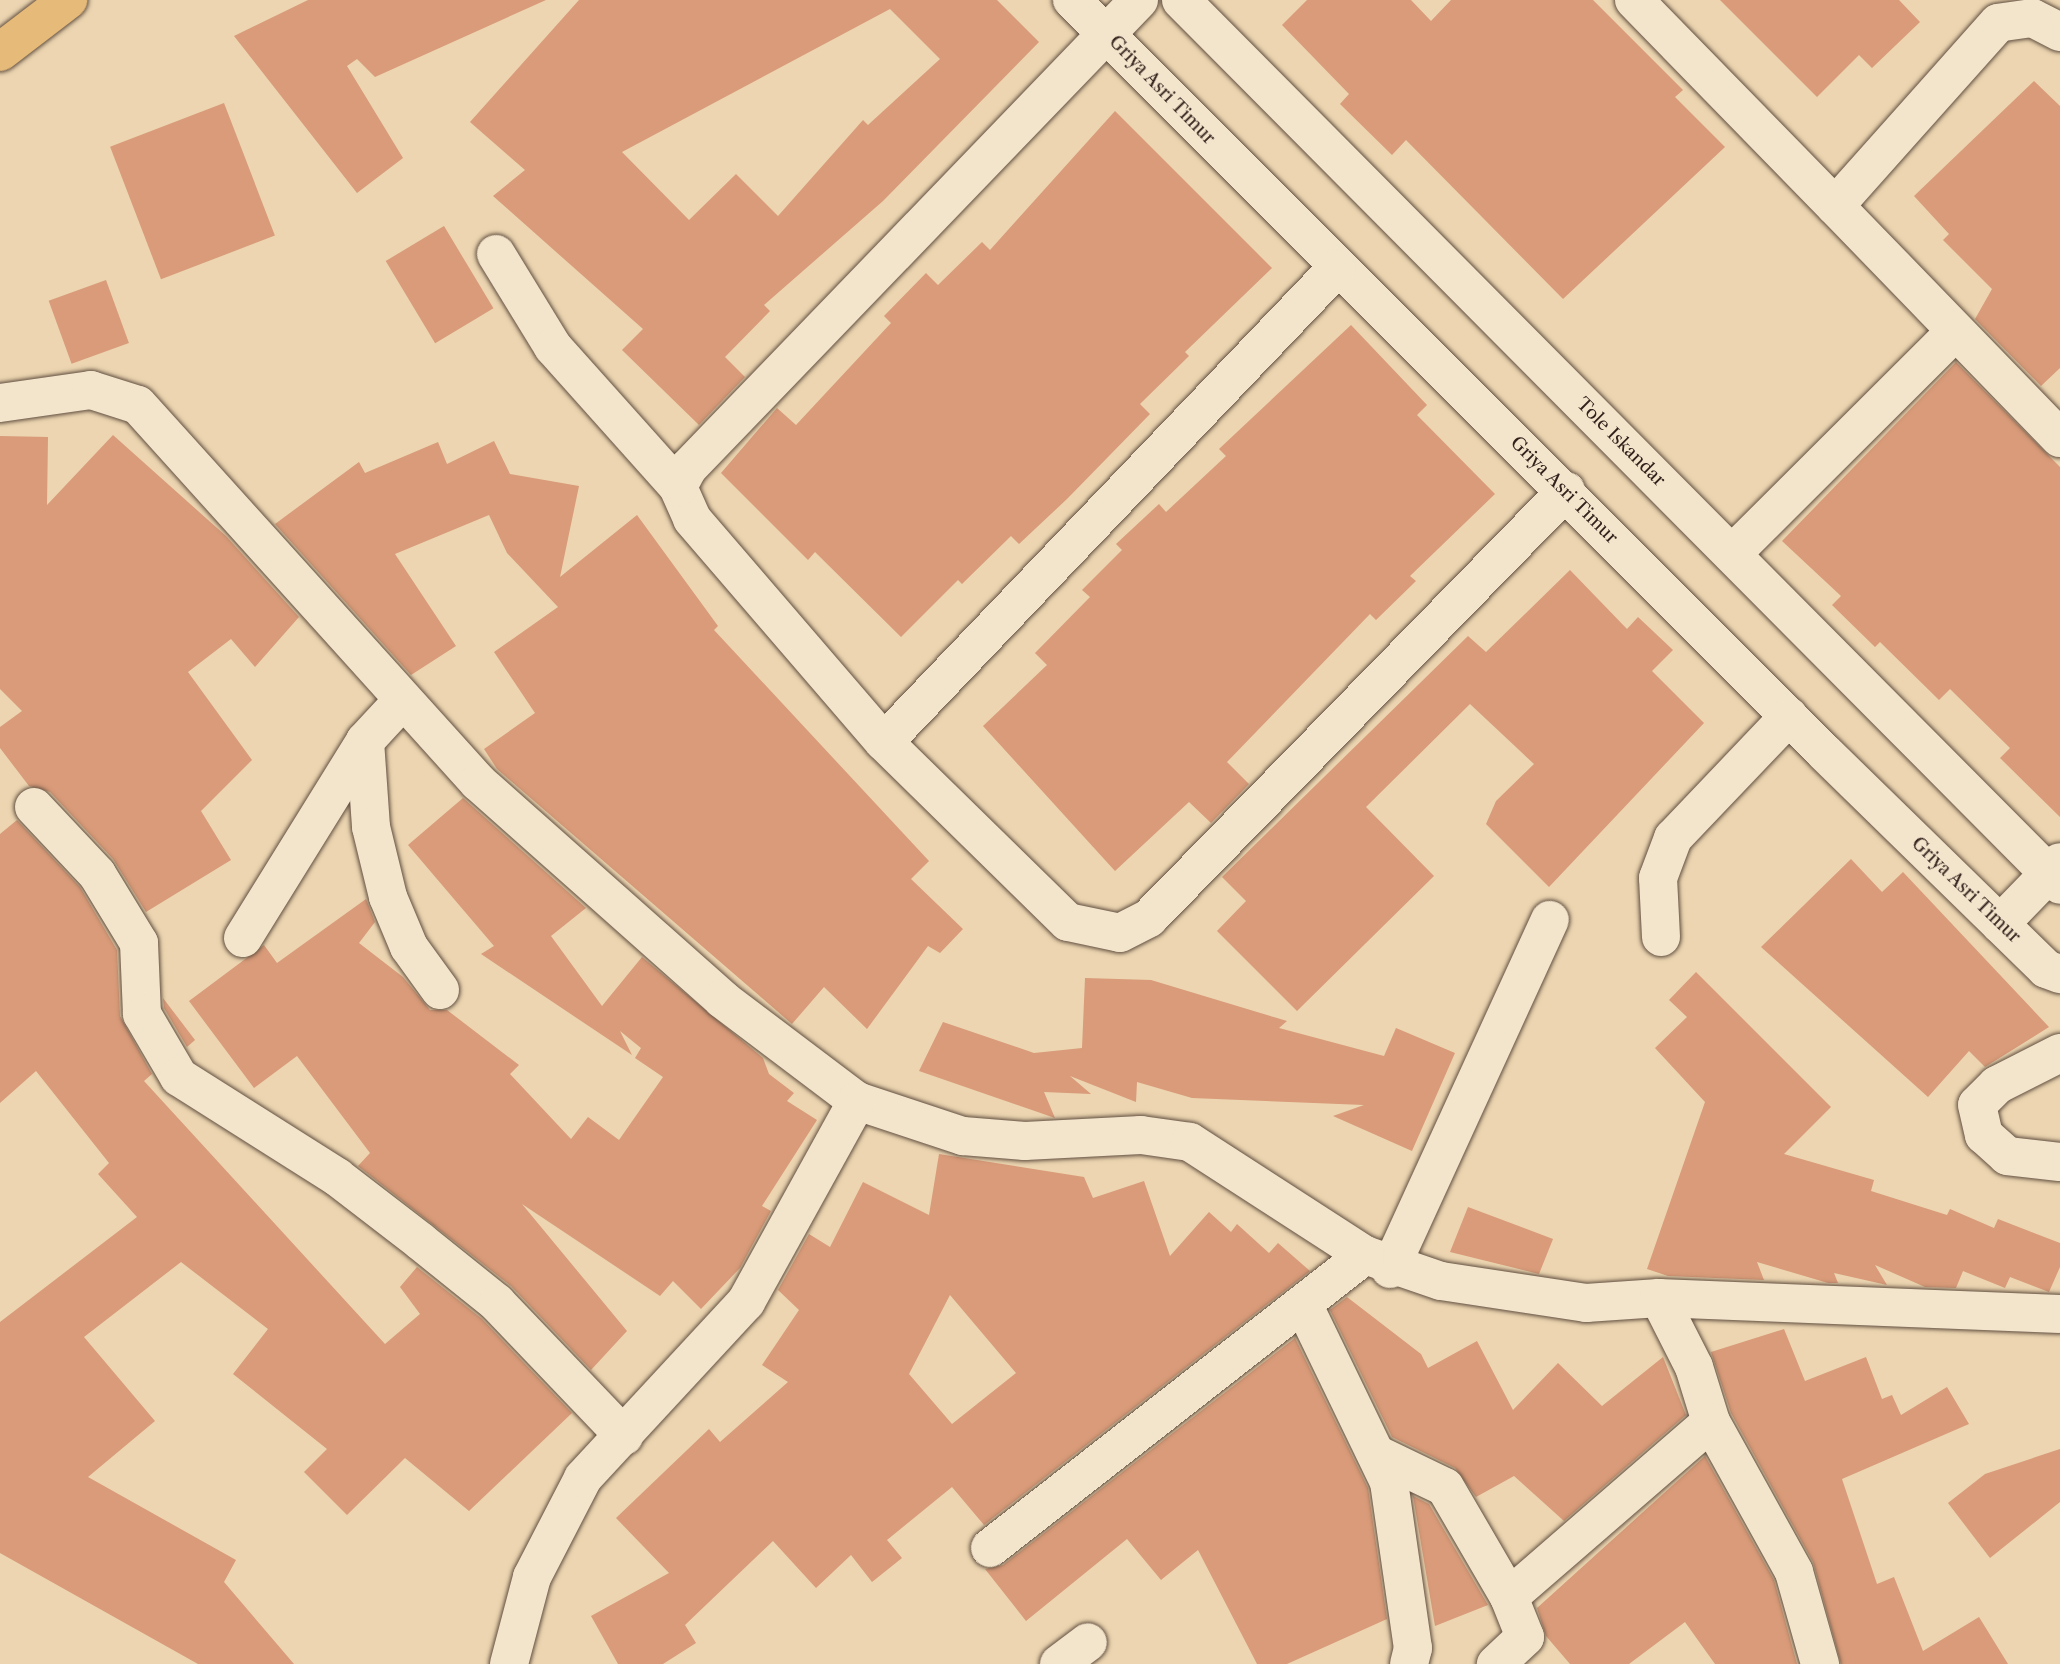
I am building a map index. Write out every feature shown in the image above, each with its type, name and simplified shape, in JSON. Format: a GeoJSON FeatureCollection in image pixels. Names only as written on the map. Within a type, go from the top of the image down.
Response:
{"type":"FeatureCollection","features":[{"type":"Feature","properties":{"kind":"main road"},"geometry":{"type":"LineString","coordinates":[[0,52],[68,0]]}},
{"type":"Feature","properties":{"kind":"street","name":"Griya Asri Timur"},"geometry":{"type":"LineString","coordinates":[[1072,0],[1336,269],[1566,491],[2000,924],[2055,966]]}},
{"type":"Feature","properties":{"kind":"street"},"geometry":{"type":"LineString","coordinates":[[678,487],[688,468],[1139,0]]}},
{"type":"Feature","properties":{"kind":"street","name":"Tole Iskandar"},"geometry":{"type":"LineString","coordinates":[[1181,0],[1732,554],[2056,873]]}},
{"type":"Feature","properties":{"kind":"street"},"geometry":{"type":"LineString","coordinates":[[1634,0],[1835,206],[1954,333],[2060,438]]}},
{"type":"Feature","properties":{"kind":"street"},"geometry":{"type":"LineString","coordinates":[[1835,206],[1998,23],[2032,18],[2060,32]]}},
{"type":"Feature","properties":{"kind":"street"},"geometry":{"type":"LineString","coordinates":[[496,254],[553,347],[678,487],[692,519],[884,742],[1068,922],[1120,933],[1149,918],[1566,491]]}},
{"type":"Feature","properties":{"kind":"street"},"geometry":{"type":"LineString","coordinates":[[884,742],[1336,269]]}},
{"type":"Feature","properties":{"kind":"street"},"geometry":{"type":"LineString","coordinates":[[1732,554],[1954,333]]}},
{"type":"Feature","properties":{"kind":"street"},"geometry":{"type":"LineString","coordinates":[[0,403],[91,390],[138,405],[402,701],[478,782],[633,921],[857,1101],[963,1136],[1025,1141],[1140,1135],[1190,1142],[1378,1262],[1586,1303],[1659,1298],[2060,1314]]}},
{"type":"Feature","properties":{"kind":"street"},"geometry":{"type":"LineString","coordinates":[[243,938],[365,741],[402,701]]}},
{"type":"Feature","properties":{"kind":"street"},"geometry":{"type":"LineString","coordinates":[[1661,937],[1658,878],[1673,838],[1789,716]]}},
{"type":"Feature","properties":{"kind":"street"},"geometry":{"type":"LineString","coordinates":[[365,741],[371,827],[388,897],[410,947],[440,990]]}},
{"type":"Feature","properties":{"kind":"street"},"geometry":{"type":"LineString","coordinates":[[34,807],[97,874],[139,943],[142,1014],[164,1061],[179,1077],[337,1177],[420,1241],[496,1303],[624,1436]]}},
{"type":"Feature","properties":{"kind":"street"},"geometry":{"type":"LineString","coordinates":[[2000,924],[2056,873]]}},
{"type":"Feature","properties":{"kind":"street"},"geometry":{"type":"LineString","coordinates":[[990,1548],[1303,1304],[1378,1262],[1550,919]]}},
{"type":"Feature","properties":{"kind":"street"},"geometry":{"type":"LineString","coordinates":[[2060,1053],[1997,1085],[1977,1105],[1984,1135],[2007,1156],[2060,1162]]}},
{"type":"Feature","properties":{"kind":"street"},"geometry":{"type":"LineString","coordinates":[[509,1664],[532,1577],[583,1478],[746,1302],[857,1101]]}},
{"type":"Feature","properties":{"kind":"street"},"geometry":{"type":"LineString","coordinates":[[1659,1298],[1695,1367],[1711,1422],[1794,1572],[1820,1664]]}},
{"type":"Feature","properties":{"kind":"street"},"geometry":{"type":"LineString","coordinates":[[1303,1304],[1377,1454],[1391,1496],[1413,1648],[1409,1664]]}},
{"type":"Feature","properties":{"kind":"street"},"geometry":{"type":"LineString","coordinates":[[1509,1597],[1711,1422]]}},
{"type":"Feature","properties":{"kind":"street"},"geometry":{"type":"LineString","coordinates":[[1377,1454],[1445,1487],[1509,1597],[1525,1637],[1496,1664]]}},
{"type":"Feature","properties":{"kind":"building"},"geometry":{"type":"Polygon","coordinates":[[[308,0],[546,0],[375,77],[357,59],[347,66],[403,158],[357,193],[234,36],[308,0]]]}},
{"type":"Feature","properties":{"kind":"building"},"geometry":{"type":"Polygon","coordinates":[[[579,0],[997,0],[1039,42],[883,201],[764,305],[770,311],[725,357],[745,377],[699,425],[622,350],[643,329],[493,196],[525,170],[470,122],[579,0]],[[890,9],[622,152],[689,220],[736,174],[778,216],[863,120],[868,125],[940,59],[890,9]]]}},
{"type":"Feature","properties":{"kind":"building"},"geometry":{"type":"Polygon","coordinates":[[[1307,0],[1411,0],[1431,21],[1451,0],[1593,0],[1683,90],[1675,97],[1725,147],[1563,299],[1406,140],[1392,155],[1340,104],[1349,94],[1282,25],[1307,0]]]}},
{"type":"Feature","properties":{"kind":"building"},"geometry":{"type":"Polygon","coordinates":[[[1720,0],[1899,0],[1920,22],[1872,68],[1859,55],[1817,97],[1720,0]]]}},
{"type":"Feature","properties":{"kind":"building"},"geometry":{"type":"Polygon","coordinates":[[[2034,81],[2060,106],[2060,368],[2041,386],[1975,319],[1992,289],[1943,240],[1949,234],[1914,196],[2034,81]]]}},
{"type":"Feature","properties":{"kind":"building"},"geometry":{"type":"Polygon","coordinates":[[[224,103],[275,236],[161,279],[110,147],[224,103]]]}},
{"type":"Feature","properties":{"kind":"building"},"geometry":{"type":"Polygon","coordinates":[[[1115,111],[1272,268],[1185,352],[1189,356],[1140,404],[1150,414],[1067,499],[1019,544],[1011,536],[962,584],[958,580],[901,637],[815,552],[808,560],[721,473],[777,408],[796,425],[891,323],[884,316],[926,273],[938,285],[982,242],[990,250],[1115,111]]]}},
{"type":"Feature","properties":{"kind":"building"},"geometry":{"type":"Polygon","coordinates":[[[444,226],[493,308],[435,343],[386,261],[444,226]]]}},
{"type":"Feature","properties":{"kind":"building"},"geometry":{"type":"Polygon","coordinates":[[[106,280],[129,343],[72,364],[49,301],[106,280]]]}},
{"type":"Feature","properties":{"kind":"building"},"geometry":{"type":"Polygon","coordinates":[[[1351,325],[1427,405],[1417,415],[1495,494],[1410,576],[1416,581],[1376,620],[1370,614],[1227,762],[1249,784],[1211,823],[1189,802],[1115,871],[983,726],[1047,665],[1035,653],[1090,597],[1082,590],[1122,550],[1116,544],[1159,504],[1166,512],[1226,456],[1219,449],[1351,325]]]}},
{"type":"Feature","properties":{"kind":"building"},"geometry":{"type":"Polygon","coordinates":[[[1956,362],[2060,467],[2060,817],[2000,758],[2010,748],[1950,689],[1939,700],[1880,642],[1875,647],[1832,605],[1841,596],[1782,541],[1956,362]]]}},
{"type":"Feature","properties":{"kind":"building"},"geometry":{"type":"Polygon","coordinates":[[[113,435],[226,536],[299,617],[255,667],[231,639],[188,672],[252,760],[201,811],[231,860],[146,912],[113,859],[50,792],[29,786],[0,748],[0,727],[22,711],[0,689],[0,436],[48,437],[47,505],[113,435]]]}},
{"type":"Feature","properties":{"kind":"building"},"geometry":{"type":"Polygon","coordinates":[[[494,441],[510,474],[579,486],[560,577],[637,515],[718,626],[714,630],[929,861],[911,879],[963,929],[940,953],[928,946],[867,1029],[824,987],[792,1024],[497,769],[484,749],[535,713],[494,652],[558,607],[507,553],[489,515],[395,554],[456,646],[411,675],[275,524],[359,462],[365,473],[438,442],[447,464],[494,441]]]}},
{"type":"Feature","properties":{"kind":"building"},"geometry":{"type":"Polygon","coordinates":[[[1570,570],[1627,629],[1638,617],[1673,650],[1652,671],[1704,723],[1549,887],[1486,824],[1496,801],[1534,764],[1470,704],[1366,807],[1434,876],[1297,1011],[1217,931],[1246,901],[1222,877],[1468,636],[1486,652],[1570,570]]]}},
{"type":"Feature","properties":{"kind":"building"},"geometry":{"type":"Polygon","coordinates":[[[463,798],[586,908],[551,936],[602,1006],[642,957],[763,1058],[769,1074],[794,1093],[787,1101],[817,1120],[762,1206],[771,1211],[740,1268],[701,1309],[673,1281],[660,1296],[522,1204],[627,1331],[591,1370],[511,1286],[358,1166],[370,1153],[297,1056],[254,1088],[189,1001],[264,945],[277,963],[366,899],[375,922],[359,943],[403,977],[430,1010],[447,1010],[519,1065],[510,1074],[571,1139],[588,1117],[619,1140],[663,1077],[635,1058],[641,1048],[620,1031],[632,1055],[481,954],[494,946],[408,845],[463,798]]]}},
{"type":"Feature","properties":{"kind":"building"},"geometry":{"type":"Polygon","coordinates":[[[17,820],[80,887],[117,950],[120,1016],[152,1074],[144,1081],[385,1344],[420,1314],[400,1287],[417,1267],[482,1319],[572,1413],[469,1511],[405,1458],[347,1515],[304,1472],[327,1449],[233,1374],[268,1329],[181,1262],[84,1337],[155,1421],[88,1477],[236,1560],[224,1582],[294,1664],[198,1664],[0,1553],[0,1322],[137,1217],[98,1174],[109,1163],[36,1071],[0,1103],[0,834],[17,820]]]}},
{"type":"Feature","properties":{"kind":"building"},"geometry":{"type":"Polygon","coordinates":[[[1851,859],[1882,892],[1903,872],[2049,1027],[1985,1067],[1969,1051],[1928,1097],[1761,947],[1851,859]]]}},
{"type":"Feature","properties":{"kind":"building"},"geometry":{"type":"Polygon","coordinates":[[[1696,972],[1831,1107],[1784,1154],[1874,1180],[1871,1191],[1947,1215],[1950,1209],[1994,1228],[1998,1219],[2060,1243],[2060,1267],[2049,1292],[2010,1277],[2005,1288],[1963,1271],[1956,1288],[1925,1287],[1875,1265],[1887,1285],[1834,1273],[1838,1283],[1828,1283],[1757,1262],[1764,1280],[1668,1276],[1647,1269],[1705,1102],[1655,1048],[1687,1017],[1669,1000],[1696,972]]]}},
{"type":"Feature","properties":{"kind":"building"},"geometry":{"type":"Polygon","coordinates":[[[1085,978],[1151,980],[1287,1021],[1279,1028],[1384,1056],[1396,1028],[1455,1053],[1412,1151],[1333,1116],[1364,1105],[1192,1098],[1137,1082],[1136,1102],[1070,1076],[1091,1094],[1044,1092],[1055,1118],[919,1071],[943,1022],[1034,1053],[1082,1048],[1085,978]]]}},
{"type":"Feature","properties":{"kind":"building"},"geometry":{"type":"Polygon","coordinates":[[[163,998],[195,1040],[187,1047],[164,1008],[163,998]]]}},
{"type":"Feature","properties":{"kind":"building"},"geometry":{"type":"Polygon","coordinates":[[[939,1154],[1084,1177],[1093,1198],[1144,1181],[1170,1256],[1209,1212],[1231,1232],[1237,1224],[1269,1253],[1278,1243],[1310,1271],[984,1525],[952,1487],[887,1540],[902,1558],[872,1582],[851,1555],[816,1588],[773,1541],[685,1625],[696,1643],[663,1664],[618,1664],[591,1616],[669,1573],[616,1518],[709,1429],[720,1442],[788,1382],[762,1365],[799,1310],[778,1290],[809,1234],[830,1247],[863,1182],[929,1215],[939,1154]],[[950,1295],[909,1374],[952,1424],[1016,1373],[950,1295]]]}},
{"type":"Feature","properties":{"kind":"building"},"geometry":{"type":"Polygon","coordinates":[[[1468,1207],[1553,1239],[1539,1274],[1450,1252],[1468,1207]]]}},
{"type":"Feature","properties":{"kind":"building"},"geometry":{"type":"Polygon","coordinates":[[[1347,1297],[1421,1354],[1428,1368],[1477,1341],[1513,1410],[1558,1363],[1602,1406],[1663,1357],[1686,1415],[1564,1521],[1514,1476],[1476,1497],[1455,1468],[1392,1437],[1330,1310],[1347,1297]]]}},
{"type":"Feature","properties":{"kind":"building"},"geometry":{"type":"Polygon","coordinates":[[[1784,1329],[1805,1381],[1866,1357],[1882,1399],[1892,1395],[1901,1415],[1947,1387],[1969,1424],[1842,1479],[1877,1584],[1894,1577],[1923,1651],[1979,1617],[2008,1664],[1841,1664],[1813,1562],[1731,1413],[1711,1352],[1784,1329]]]}},
{"type":"Feature","properties":{"kind":"building"},"geometry":{"type":"Polygon","coordinates":[[[1295,1338],[1368,1488],[1387,1619],[1287,1664],[1257,1664],[1198,1550],[1161,1580],[1127,1539],[1026,1621],[985,1569],[1003,1565],[1295,1338]]]}},
{"type":"Feature","properties":{"kind":"building"},"geometry":{"type":"Polygon","coordinates":[[[2060,1449],[2060,1502],[1990,1558],[1948,1503],[1985,1474],[2060,1449]]]}},
{"type":"Feature","properties":{"kind":"building"},"geometry":{"type":"Polygon","coordinates":[[[1705,1456],[1774,1580],[1797,1664],[1715,1664],[1685,1622],[1629,1664],[1570,1664],[1546,1636],[1537,1608],[1705,1456]]]}},
{"type":"Feature","properties":{"kind":"building"},"geometry":{"type":"Polygon","coordinates":[[[1413,1496],[1429,1504],[1488,1605],[1435,1626],[1413,1496]]]}}]}
